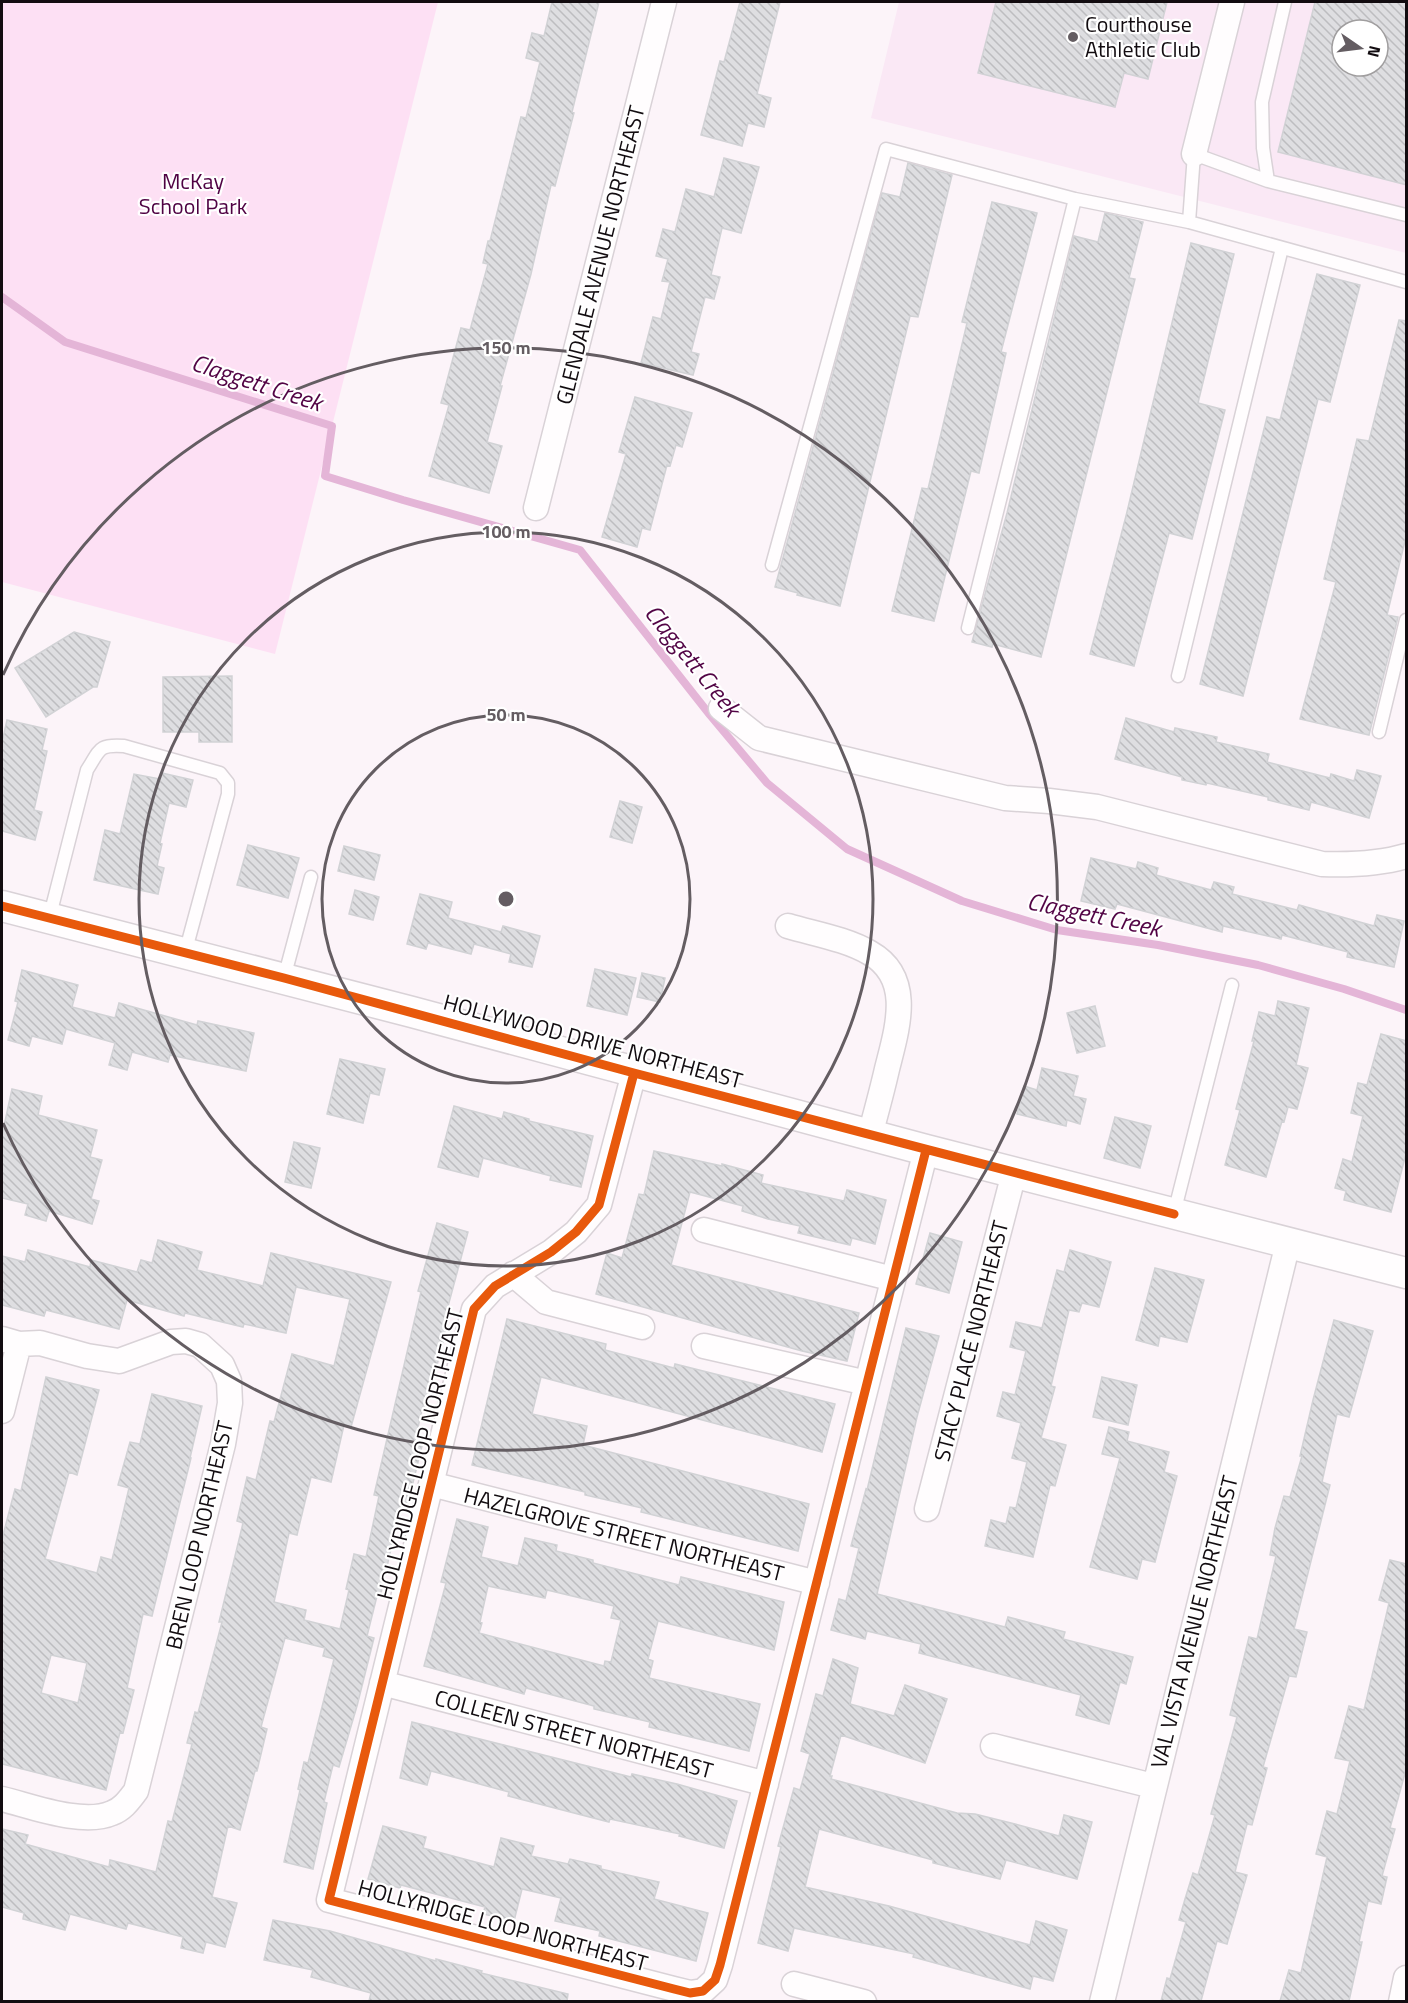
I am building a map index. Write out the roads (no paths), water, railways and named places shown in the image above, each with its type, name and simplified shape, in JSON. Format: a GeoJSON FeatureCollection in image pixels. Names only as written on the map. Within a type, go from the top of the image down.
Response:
{"type":"FeatureCollection","features":[{"type":"Feature","properties":{"kind":"street","name":"GLENDALE AVENUE NORTHEAST"},"geometry":{"type":"LineString","coordinates":[[536,508],[664,2]]}},
{"type":"Feature","properties":{"kind":"street"},"geometry":{"type":"LineString","coordinates":[[1194,154],[1232,2]]}},
{"type":"Feature","properties":{"kind":"street"},"geometry":{"type":"LineString","coordinates":[[721,708],[759,738],[1005,798],[1097,807],[1322,864],[1375,863],[1407,856]]}},
{"type":"Feature","properties":{"kind":"street","name":"HOLLYWOOD DRIVE NORTHEAST"},"geometry":{"type":"LineString","coordinates":[[2,906],[284,978],[1014,1173],[1407,1273]]}},
{"type":"Feature","properties":{"kind":"street"},"geometry":{"type":"LineString","coordinates":[[788,926],[855,945],[883,962],[893,975],[900,1003],[899,1022],[870,1135]]}},
{"type":"Feature","properties":{"kind":"street","name":"HOLLYRIDGE LOOP NORTHEAST"},"geometry":{"type":"LineString","coordinates":[[634,1073],[599,1205],[576,1232],[551,1251],[495,1286],[474,1309],[329,1900],[674,1989],[690,1992],[704,1991],[715,1980],[926,1150]]}},
{"type":"Feature","properties":{"kind":"street","name":"STACY PLACE NORTHEAST"},"geometry":{"type":"LineString","coordinates":[[927,1509],[1014,1173]]}},
{"type":"Feature","properties":{"kind":"street"},"geometry":{"type":"LineString","coordinates":[[704,1230],[893,1279]]}},
{"type":"Feature","properties":{"kind":"street","name":"VAL VISTA AVENUE NORTHEAST"},"geometry":{"type":"LineString","coordinates":[[1102,2001],[1288,1243]]}},
{"type":"Feature","properties":{"kind":"street"},"geometry":{"type":"LineString","coordinates":[[513,1274],[546,1302],[642,1327]]}},
{"type":"Feature","properties":{"kind":"street"},"geometry":{"type":"LineString","coordinates":[[2,1411],[10,1341]]}},
{"type":"Feature","properties":{"kind":"street","name":"BREN LOOP NORTHEAST"},"geometry":{"type":"LineString","coordinates":[[2,1798],[59,1813],[95,1818],[112,1814],[125,1805],[136,1791],[223,1443],[230,1403],[229,1382],[222,1365],[200,1345],[186,1341],[171,1342],[119,1361],[87,1356],[39,1343],[10,1341]]}},
{"type":"Feature","properties":{"kind":"street"},"geometry":{"type":"LineString","coordinates":[[704,1346],[867,1383]]}},
{"type":"Feature","properties":{"kind":"street","name":"HAZELGROVE STREET NORTHEAST"},"geometry":{"type":"LineString","coordinates":[[431,1484],[817,1583]]}},
{"type":"Feature","properties":{"kind":"street","name":"COLLEEN STREET NORTHEAST"},"geometry":{"type":"LineString","coordinates":[[382,1683],[766,1784]]}},
{"type":"Feature","properties":{"kind":"street"},"geometry":{"type":"LineString","coordinates":[[993,1746],[1153,1786]]}},
{"type":"Feature","properties":{"kind":"street"},"geometry":{"type":"LineString","coordinates":[[1401,2001],[1407,1978]]}},
{"type":"Feature","properties":{"kind":"street"},"geometry":{"type":"LineString","coordinates":[[794,1984],[864,2001]]}},
{"type":"Feature","properties":{"kind":"lane"},"geometry":{"type":"LineString","coordinates":[[1268,181],[1263,148],[1262,102],[1286,2]]}},
{"type":"Feature","properties":{"kind":"lane"},"geometry":{"type":"LineString","coordinates":[[772,565],[886,149],[1075,199],[1189,222],[1407,282]]}},
{"type":"Feature","properties":{"kind":"lane"},"geometry":{"type":"LineString","coordinates":[[1189,222],[1194,154],[1268,181],[1407,214]]}},
{"type":"Feature","properties":{"kind":"lane"},"geometry":{"type":"LineString","coordinates":[[968,628],[1075,199]]}},
{"type":"Feature","properties":{"kind":"lane"},"geometry":{"type":"LineString","coordinates":[[1178,676],[1282,248]]}},
{"type":"Feature","properties":{"kind":"lane"},"geometry":{"type":"LineString","coordinates":[[1379,732],[1407,620]]}},
{"type":"Feature","properties":{"kind":"lane"},"geometry":{"type":"LineString","coordinates":[[49,919],[87,770],[100,749],[109,745],[124,746],[220,773],[228,783],[228,794],[185,954]]}},
{"type":"Feature","properties":{"kind":"lane"},"geometry":{"type":"LineString","coordinates":[[284,978],[311,877]]}},
{"type":"Feature","properties":{"kind":"lane"},"geometry":{"type":"LineString","coordinates":[[1174,1214],[1232,985]]}},
{"type":"Feature","properties":{"kind":"waterway","name":"Claggett Creek"},"geometry":{"type":"LineString","coordinates":[[2,297],[65,342],[332,426],[325,476],[580,550],[710,715],[767,783],[847,849],[962,901],[1057,930],[1158,945],[1258,965],[1344,989],[1406,1010]]}},
{"type":"Feature","properties":{"kind":"place","name":"Courthouse Athletic Club"},"geometry":{"type":"Point","coordinates":[1073,37]}},
{"type":"Feature","properties":{"kind":"park label","name":"McKay School Park"},"geometry":{"type":"Point","coordinates":[193,194]}}]}
